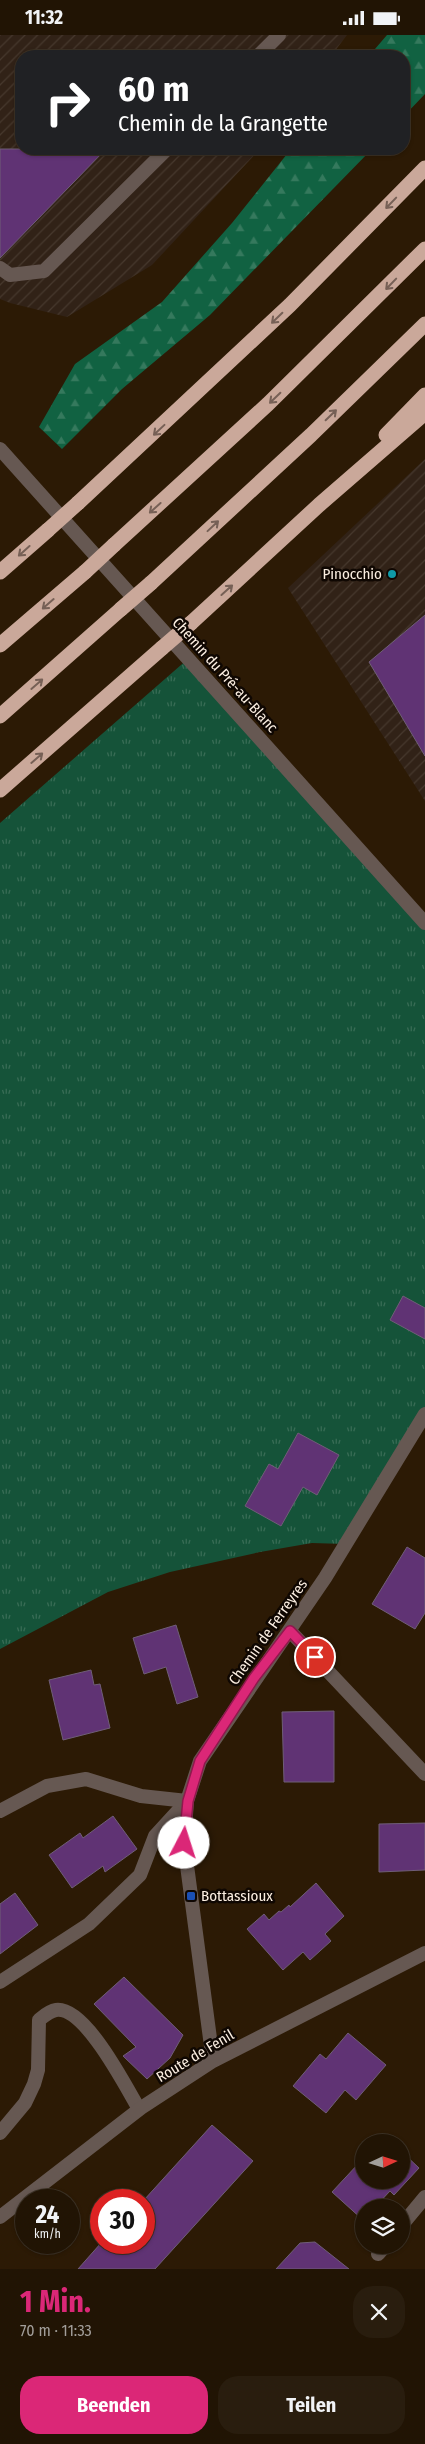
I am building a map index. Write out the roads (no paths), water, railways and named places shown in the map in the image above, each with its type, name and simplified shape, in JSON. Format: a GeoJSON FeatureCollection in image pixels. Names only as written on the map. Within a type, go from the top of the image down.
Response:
{"type":"FeatureCollection","features":[{"type":"Feature","properties":{"kind":"highway"},"geometry":{"type":"LineString","coordinates":[[0,572],[78,503],[290,305],[425,168]]}},
{"type":"Feature","properties":{"kind":"highway"},"geometry":{"type":"LineString","coordinates":[[0,645],[85,572],[275,397],[425,249]]}},
{"type":"Feature","properties":{"kind":"highway"},"geometry":{"type":"LineString","coordinates":[[0,716],[151,583],[311,435],[425,324]]}},
{"type":"Feature","properties":{"kind":"highway"},"geometry":{"type":"LineString","coordinates":[[319,505],[425,395]]}},
{"type":"Feature","properties":{"kind":"highway"},"geometry":{"type":"LineString","coordinates":[[0,790],[191,623],[319,505],[425,413]]}},
{"type":"Feature","properties":{"kind":"street"},"geometry":{"type":"LineString","coordinates":[[264,50],[279,35]]}},
{"type":"Feature","properties":{"kind":"street"},"geometry":{"type":"LineString","coordinates":[[0,268],[10,275],[44,271],[161,155]]}},
{"type":"Feature","properties":{"kind":"street","name":"Chemin du Pré-au-Blanc"},"geometry":{"type":"LineString","coordinates":[[0,449],[425,923]]}},
{"type":"Feature","properties":{"kind":"street","name":"Chemin de Ferreyres"},"geometry":{"type":"LineString","coordinates":[[213,2061],[184,1843],[188,1801],[200,1761],[254,1678],[290,1631],[425,1414]]}},
{"type":"Feature","properties":{"kind":"street"},"geometry":{"type":"LineString","coordinates":[[290,1631],[425,1774]]}},
{"type":"Feature","properties":{"kind":"street"},"geometry":{"type":"LineString","coordinates":[[0,1811],[47,1786],[86,1779],[141,1796],[188,1801]]}},
{"type":"Feature","properties":{"kind":"street"},"geometry":{"type":"LineString","coordinates":[[0,1982],[89,1924],[140,1875],[155,1837],[188,1801]]}},
{"type":"Feature","properties":{"kind":"street","name":"Route de Fenil"},"geometry":{"type":"LineString","coordinates":[[0,2217],[140,2109],[213,2061],[425,1953]]}},
{"type":"Feature","properties":{"kind":"street"},"geometry":{"type":"LineString","coordinates":[[0,2133],[25,2103],[38,2070],[39,2020],[46,2014],[56,2010],[71,2014],[85,2027],[108,2057],[140,2109]]}},
{"type":"Feature","properties":{"kind":"street"},"geometry":{"type":"LineString","coordinates":[[410,2215],[425,2197]]}},
{"type":"Feature","properties":{"kind":"place","name":"Pinocchio"},"geometry":{"type":"Point","coordinates":[392,574]}},
{"type":"Feature","properties":{"kind":"place","name":"Bottassioux"},"geometry":{"type":"Point","coordinates":[191,1896]}}]}
